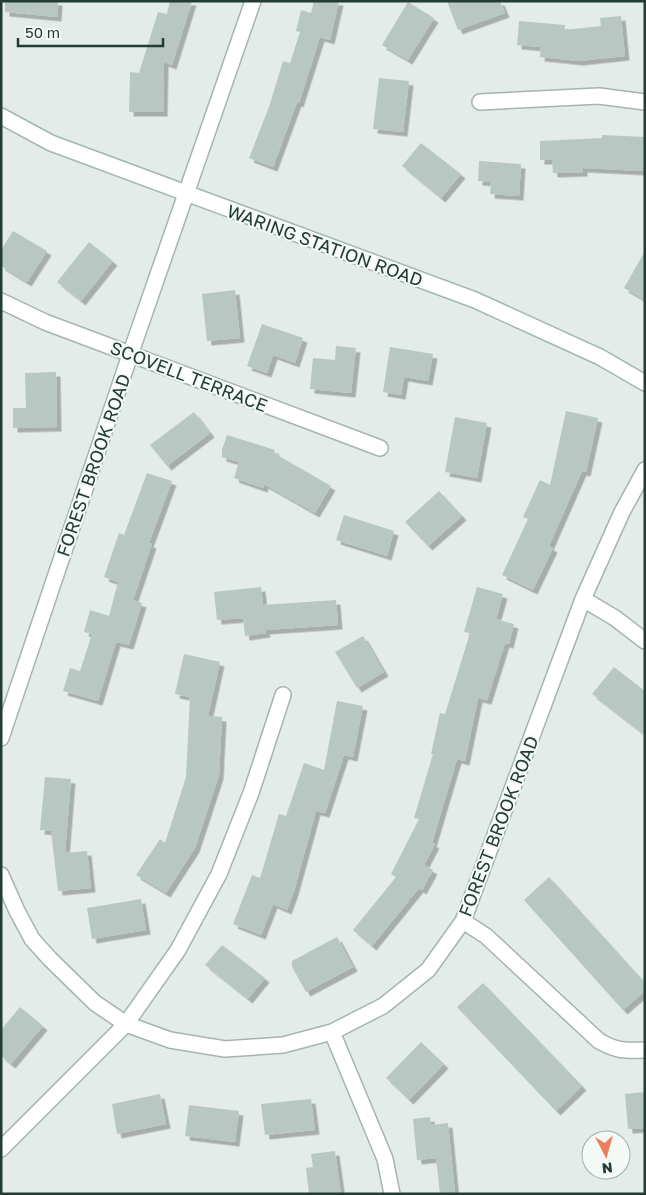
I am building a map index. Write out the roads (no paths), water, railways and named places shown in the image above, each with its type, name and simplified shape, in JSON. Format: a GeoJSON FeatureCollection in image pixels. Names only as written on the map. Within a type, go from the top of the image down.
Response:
{"type":"FeatureCollection","features":[{"type":"Feature","properties":{"kind":"street","name":"FOREST BROOK ROAD"},"geometry":{"type":"LineString","coordinates":[[1,738],[4,716],[253,1]]}},
{"type":"Feature","properties":{"kind":"street"},"geometry":{"type":"LineString","coordinates":[[480,102],[599,96],[645,102]]}},
{"type":"Feature","properties":{"kind":"street","name":"WARING STATION ROAD"},"geometry":{"type":"LineString","coordinates":[[1,116],[51,143],[475,300],[600,357],[645,383]]}},
{"type":"Feature","properties":{"kind":"street","name":"SCOVELL TERRACE"},"geometry":{"type":"LineString","coordinates":[[1,300],[45,322],[380,448]]}},
{"type":"Feature","properties":{"kind":"street","name":"FOREST BROOK ROAD"},"geometry":{"type":"LineString","coordinates":[[1,875],[16,911],[32,939],[95,1003],[126,1024],[170,1040],[224,1049],[283,1046],[332,1032],[383,1006],[428,970],[463,921],[583,599],[622,512],[645,470]]}},
{"type":"Feature","properties":{"kind":"street"},"geometry":{"type":"LineString","coordinates":[[583,599],[615,618],[645,641]]}},
{"type":"Feature","properties":{"kind":"street"},"geometry":{"type":"LineString","coordinates":[[1,1149],[126,1024],[178,950],[219,874],[251,793],[283,695]]}},
{"type":"Feature","properties":{"kind":"street"},"geometry":{"type":"LineString","coordinates":[[463,921],[486,936],[599,1041],[613,1049],[645,1050]]}},
{"type":"Feature","properties":{"kind":"street"},"geometry":{"type":"LineString","coordinates":[[332,1032],[385,1159],[392,1194]]}}]}
